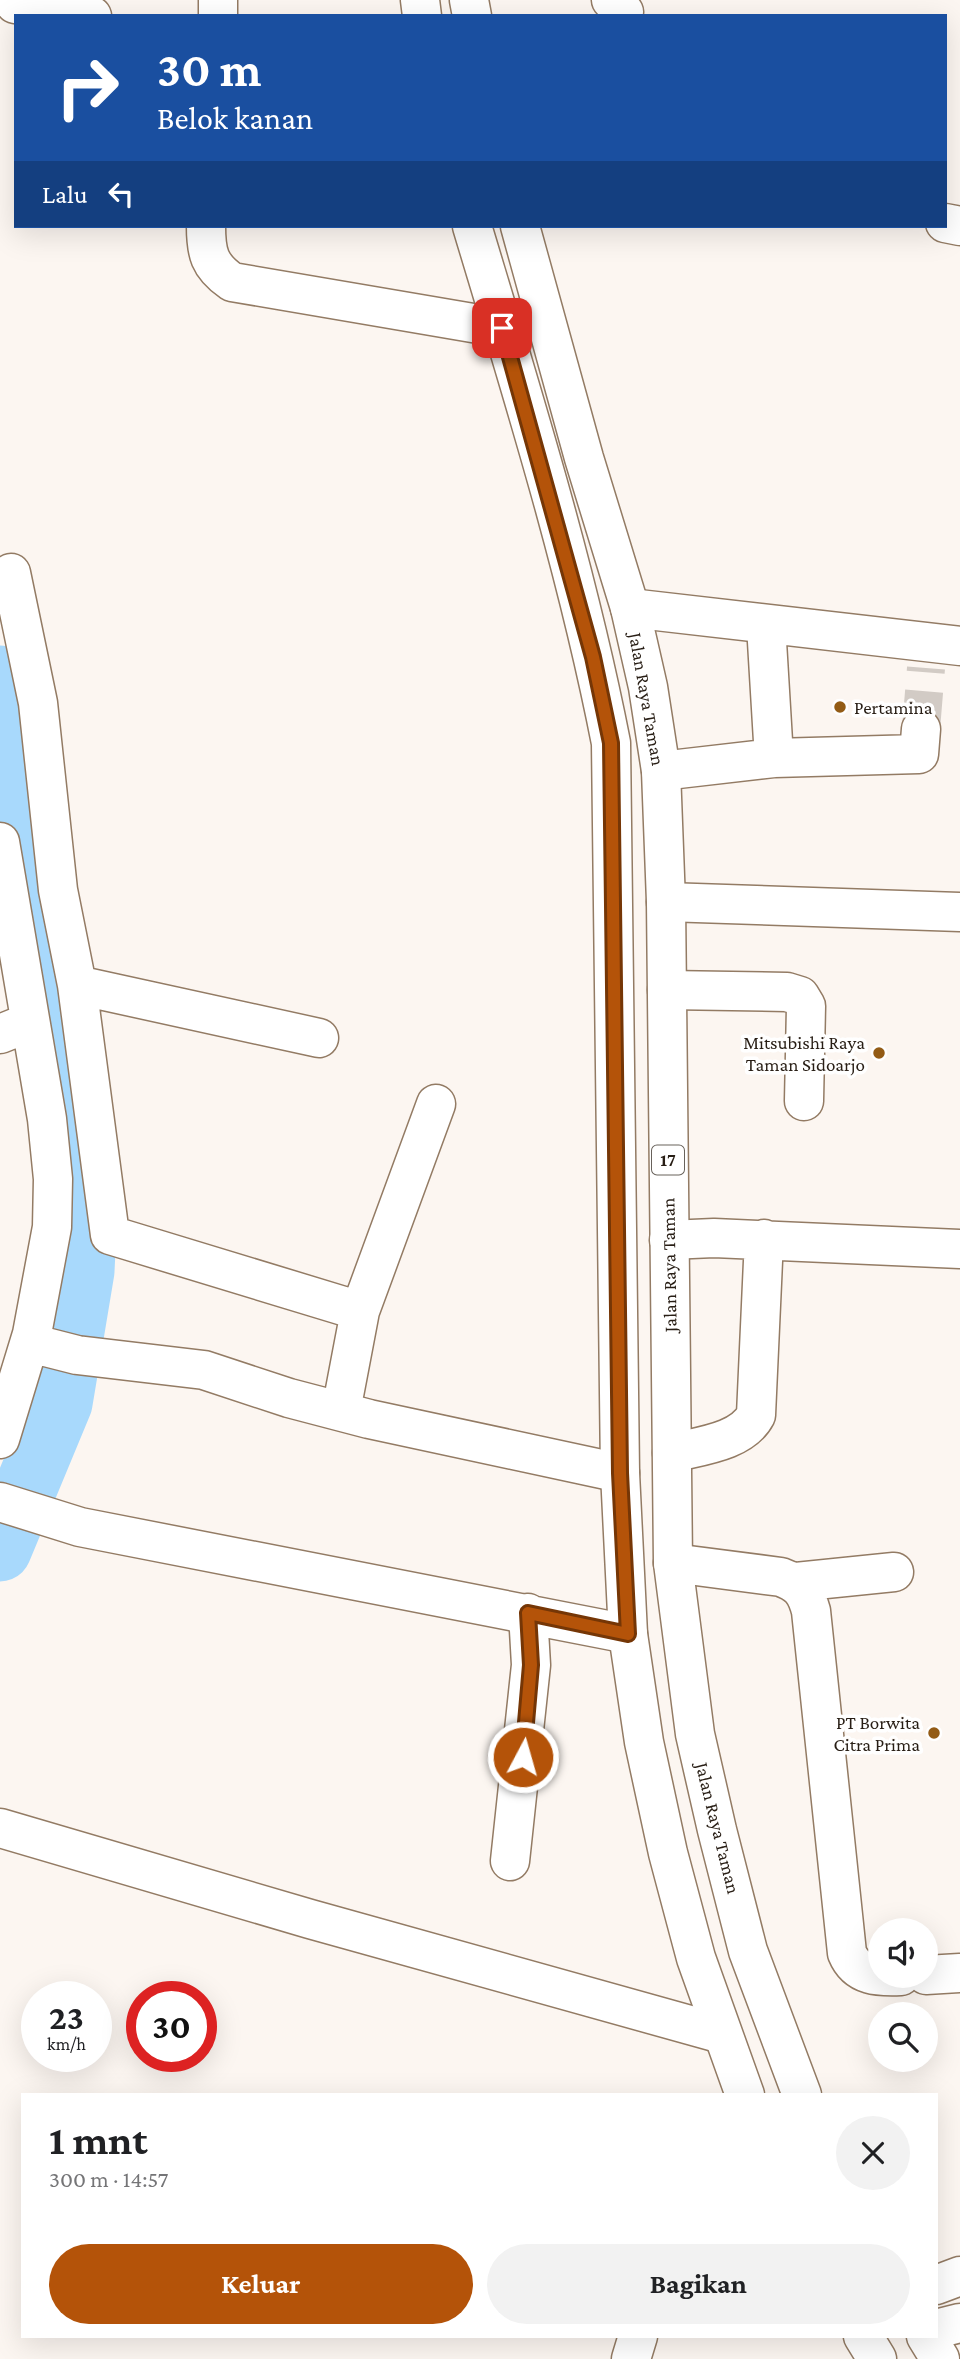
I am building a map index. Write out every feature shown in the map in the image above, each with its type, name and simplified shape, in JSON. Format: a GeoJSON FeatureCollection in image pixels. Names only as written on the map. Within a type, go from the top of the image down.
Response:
{"type":"FeatureCollection","features":[{"type":"Feature","properties":{"kind":"main road"},"geometry":{"type":"LineString","coordinates":[[15,4],[79,14]]}},
{"type":"Feature","properties":{"kind":"main road"},"geometry":{"type":"LineString","coordinates":[[206,228],[206,252],[211,266],[232,282],[502,328]]}},
{"type":"Feature","properties":{"kind":"main road"},"geometry":{"type":"LineString","coordinates":[[473,228],[598,679],[611,743],[620,1473],[628,1634],[644,1741],[668,1853],[695,1958],[744,2093]]}},
{"type":"Feature","properties":{"kind":"main road","name":"Jalan Raya Taman"},"geometry":{"type":"LineString","coordinates":[[521,228],[584,458],[631,608],[648,687],[661,771],[666,902],[673,1563],[695,1734],[717,1830],[748,1951],[801,2093]]}},
{"type":"Feature","properties":{"kind":"main road"},"geometry":{"type":"LineString","coordinates":[[0,1439],[56,1350],[53,1179],[15,1028],[21,827],[38,703],[11,573]]}},
{"type":"Feature","properties":{"kind":"main road"},"geometry":{"type":"LineString","coordinates":[[631,608],[766,625],[939,652]]}},
{"type":"Feature","properties":{"kind":"main road"},"geometry":{"type":"LineString","coordinates":[[766,625],[774,758]]}},
{"type":"Feature","properties":{"kind":"main road"},"geometry":{"type":"LineString","coordinates":[[661,771],[774,758],[919,754],[921,729]]}},
{"type":"Feature","properties":{"kind":"main road"},"geometry":{"type":"LineString","coordinates":[[21,827],[58,890],[77,985],[110,1235],[360,1311]]}},
{"type":"Feature","properties":{"kind":"main road"},"geometry":{"type":"LineString","coordinates":[[666,902],[960,912]]}},
{"type":"Feature","properties":{"kind":"main road"},"geometry":{"type":"LineString","coordinates":[[77,985],[319,1038]]}},
{"type":"Feature","properties":{"kind":"main road"},"geometry":{"type":"LineString","coordinates":[[667,990],[787,992],[800,996],[806,1006],[804,1101]]}},
{"type":"Feature","properties":{"kind":"main road"},"geometry":{"type":"LineString","coordinates":[[341,1412],[360,1311],[436,1104]]}},
{"type":"Feature","properties":{"kind":"main road"},"geometry":{"type":"LineString","coordinates":[[669,1240],[764,1239],[960,1249]]}},
{"type":"Feature","properties":{"kind":"main road"},"geometry":{"type":"LineString","coordinates":[[672,1453],[719,1441],[749,1429],[756,1415],[764,1239]]}},
{"type":"Feature","properties":{"kind":"main road"},"geometry":{"type":"LineString","coordinates":[[56,1350],[204,1370],[341,1412],[620,1473]]}},
{"type":"Feature","properties":{"kind":"main road"},"geometry":{"type":"LineString","coordinates":[[13,1506],[80,1527],[628,1634]]}},
{"type":"Feature","properties":{"kind":"main road"},"geometry":{"type":"LineString","coordinates":[[673,1563],[781,1577],[796,1582],[894,1572]]}},
{"type":"Feature","properties":{"kind":"main road"},"geometry":{"type":"LineString","coordinates":[[796,1582],[806,1594],[811,1611],[847,1953],[851,1963],[868,1974]]}},
{"type":"Feature","properties":{"kind":"main road"},"geometry":{"type":"LineString","coordinates":[[510,1861],[531,1665],[528,1613]]}},
{"type":"Feature","properties":{"kind":"main road"},"geometry":{"type":"LineString","coordinates":[[0,1828],[310,1919],[722,2034]]}},
{"type":"Feature","properties":{"kind":"main road"},"geometry":{"type":"LineString","coordinates":[[938,1974],[960,1973]]}},
{"type":"Feature","properties":{"kind":"main road"},"geometry":{"type":"LineString","coordinates":[[938,2283],[960,2276]]}},
{"type":"Feature","properties":{"kind":"main road"},"geometry":{"type":"LineString","coordinates":[[938,2328],[960,2323]]}},
{"type":"Feature","properties":{"kind":"main road"},"geometry":{"type":"LineString","coordinates":[[631,2359],[637,2338]]}},
{"type":"Feature","properties":{"kind":"main road"},"geometry":{"type":"LineString","coordinates":[[864,2338],[877,2359]]}},
{"type":"Feature","properties":{"kind":"main road"},"geometry":{"type":"LineString","coordinates":[[927,2338],[940,2359]]}},
{"type":"Feature","properties":{"kind":"waterway"},"geometry":{"type":"LineString","coordinates":[[0,677],[65,1035],[87,1188],[83,1271],[61,1403],[0,1550]]}},
{"type":"Feature","properties":{"kind":"tunnel"},"geometry":{"type":"LineString","coordinates":[[921,729],[926,668]]}},
{"type":"Feature","properties":{"kind":"place","name":"Pertamina"},"geometry":{"type":"Point","coordinates":[840,707]}},
{"type":"Feature","properties":{"kind":"place","name":"Mitsubishi Raya Taman Sidoarjo"},"geometry":{"type":"Point","coordinates":[879,1053]}},
{"type":"Feature","properties":{"kind":"place","name":"PT Borwita Citra Prima"},"geometry":{"type":"Point","coordinates":[934,1733]}},
{"type":"Feature","properties":{"kind":"route"},"geometry":{"type":"LineString","coordinates":[[502,328],[593,657],[611,743],[620,1473],[628,1634],[528,1613],[531,1665],[523,1757]]}}]}
